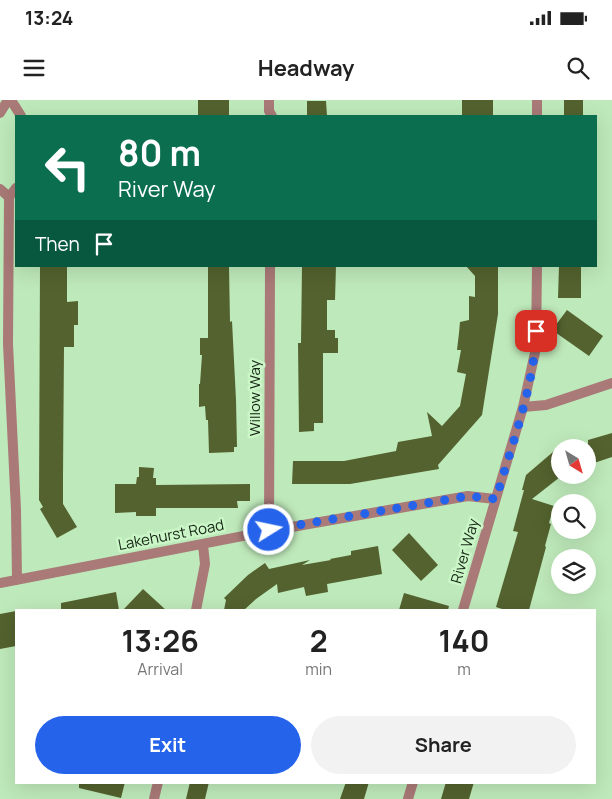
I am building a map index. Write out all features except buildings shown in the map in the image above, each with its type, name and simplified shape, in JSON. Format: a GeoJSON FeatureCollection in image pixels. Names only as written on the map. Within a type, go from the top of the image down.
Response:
{"type":"FeatureCollection","features":[{"type":"Feature","properties":{"kind":"street"},"geometry":{"type":"LineString","coordinates":[[0,113],[9,100],[20,115]]}},
{"type":"Feature","properties":{"kind":"street"},"geometry":{"type":"LineString","coordinates":[[268,115],[269,100]]}},
{"type":"Feature","properties":{"kind":"street"},"geometry":{"type":"LineString","coordinates":[[536,100],[536,115]]}},
{"type":"Feature","properties":{"kind":"street"},"geometry":{"type":"LineString","coordinates":[[0,189],[9,197]]}},
{"type":"Feature","properties":{"kind":"street"},"geometry":{"type":"LineString","coordinates":[[15,189],[9,197],[8,344],[16,510],[16,580]]}},
{"type":"Feature","properties":{"kind":"street","name":"Willow Way"},"geometry":{"type":"LineString","coordinates":[[269,530],[270,267]]}},
{"type":"Feature","properties":{"kind":"street","name":"River Way"},"geometry":{"type":"LineString","coordinates":[[463,609],[523,407],[536,348],[537,267]]}},
{"type":"Feature","properties":{"kind":"street"},"geometry":{"type":"LineString","coordinates":[[523,407],[546,405],[612,383]]}},
{"type":"Feature","properties":{"kind":"street","name":"Lakehurst Road"},"geometry":{"type":"LineString","coordinates":[[0,583],[203,545],[269,530],[468,496],[496,499]]}},
{"type":"Feature","properties":{"kind":"street"},"geometry":{"type":"LineString","coordinates":[[196,609],[205,564],[203,545]]}},
{"type":"Feature","properties":{"kind":"street"},"geometry":{"type":"LineString","coordinates":[[154,799],[158,784]]}},
{"type":"Feature","properties":{"kind":"street"},"geometry":{"type":"LineString","coordinates":[[408,799],[412,784]]}},
{"type":"Feature","properties":{"kind":"route"},"geometry":{"type":"LineString","coordinates":[[269,530],[468,496],[496,499],[523,407],[536,348],[536,331]]}}]}
